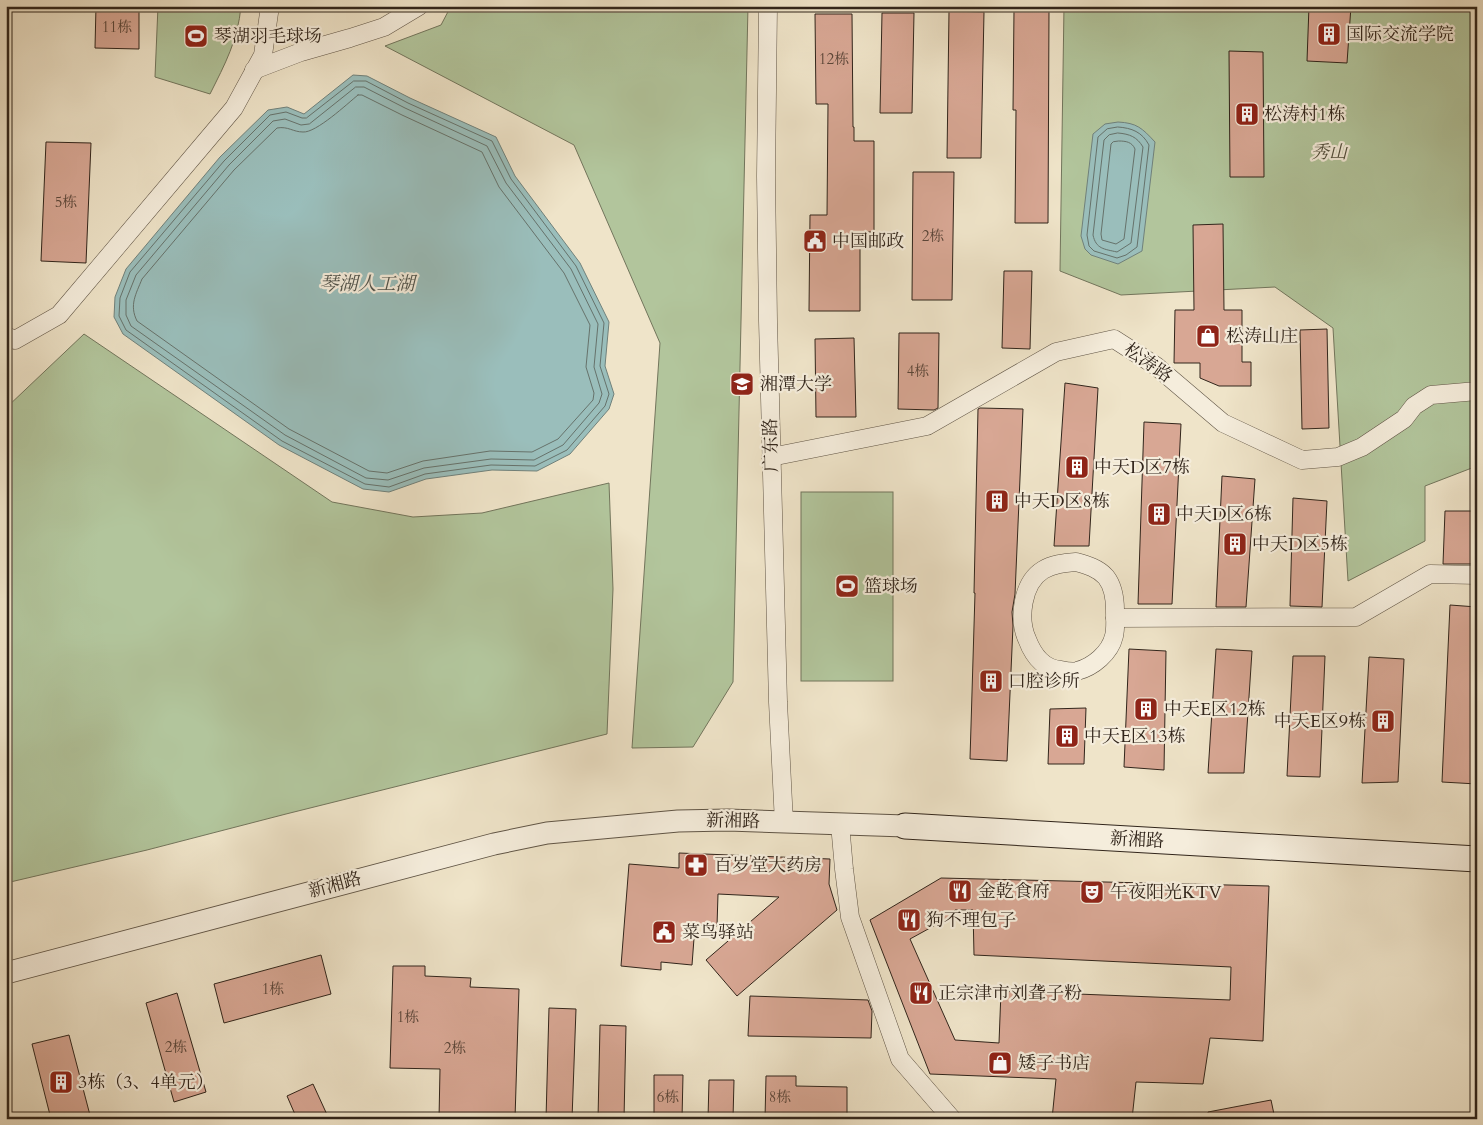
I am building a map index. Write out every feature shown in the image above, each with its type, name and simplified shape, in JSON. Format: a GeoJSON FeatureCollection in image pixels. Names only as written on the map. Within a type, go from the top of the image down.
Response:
{"type":"FeatureCollection","features":[{"type":"Feature","properties":{"kind":"main road","name":"新湘路"},"geometry":{"type":"LineString","coordinates":[[905,826],[1477,860]]}},
{"type":"Feature","properties":{"kind":"street"},"geometry":{"type":"LineString","coordinates":[[6,336],[14,340],[58,315],[234,108],[262,55],[270,6]]}},
{"type":"Feature","properties":{"kind":"street"},"geometry":{"type":"LineString","coordinates":[[254,70],[301,52],[384,27],[419,6]]}},
{"type":"Feature","properties":{"kind":"street","name":"广东路"},"geometry":{"type":"LineString","coordinates":[[768,6],[766,176],[771,457],[778,702],[784,823]]}},
{"type":"Feature","properties":{"kind":"street","name":"松涛路"},"geometry":{"type":"LineString","coordinates":[[771,457],[927,426],[1056,352],[1114,339],[1156,366],[1222,423],[1302,460],[1338,457],[1362,447],[1404,419],[1414,406],[1431,395],[1477,391]]}},
{"type":"Feature","properties":{"kind":"street"},"geometry":{"type":"LineString","coordinates":[[1076,562],[1093,566],[1106,577],[1114,594],[1115,618],[1114,637],[1106,652],[1094,664],[1075,672],[1057,670],[1040,662],[1023,630],[1026,595],[1032,580],[1042,570],[1058,564],[1076,562]]}},
{"type":"Feature","properties":{"kind":"street"},"geometry":{"type":"LineString","coordinates":[[1115,618],[1356,617],[1430,574],[1477,575]]}},
{"type":"Feature","properties":{"kind":"street","name":"新湘路"},"geometry":{"type":"LineString","coordinates":[[6,973],[494,844],[538,835],[678,821],[728,820],[905,826]]}},
{"type":"Feature","properties":{"kind":"street"},"geometry":{"type":"LineString","coordinates":[[840,824],[850,917],[900,1059],[952,1119]]}},
{"type":"Feature","properties":{"kind":"green space","name":"琴湖羽毛球场"},"geometry":{"type":"Polygon","coordinates":[[[158,6],[241,6],[234,41],[210,94],[155,77],[158,6]]]}},
{"type":"Feature","properties":{"kind":"green space"},"geometry":{"type":"Polygon","coordinates":[[[451,6],[748,6],[733,682],[693,747],[632,748],[660,343],[574,145],[385,46],[441,25],[451,6]]]}},
{"type":"Feature","properties":{"kind":"green space","name":"秀山"},"geometry":{"type":"Polygon","coordinates":[[[1064,6],[1477,6],[1477,466],[1425,486],[1425,541],[1348,581],[1333,328],[1275,287],[1121,295],[1060,271],[1064,6]]]}},
{"type":"Feature","properties":{"kind":"green space"},"geometry":{"type":"Polygon","coordinates":[[[84,334],[332,502],[413,517],[482,513],[609,483],[613,589],[607,734],[147,850],[6,883],[6,408],[84,334]]]}},
{"type":"Feature","properties":{"kind":"green space","name":"篮球场"},"geometry":{"type":"Polygon","coordinates":[[[801,492],[893,492],[893,681],[801,681],[801,492]]]}},
{"type":"Feature","properties":{"kind":"water","name":"琴湖人工湖"},"geometry":{"type":"Polygon","coordinates":[[[353,75],[367,76],[410,98],[496,137],[515,176],[580,263],[609,322],[605,366],[614,394],[609,409],[570,454],[537,471],[492,470],[426,479],[389,492],[363,489],[279,445],[123,334],[114,317],[115,297],[126,269],[220,157],[268,110],[287,107],[304,114],[353,75]]]}},
{"type":"Feature","properties":{"kind":"water"},"geometry":{"type":"Polygon","coordinates":[[[1118,122],[1139,127],[1155,142],[1142,251],[1118,264],[1091,255],[1085,249],[1081,236],[1093,134],[1105,124],[1118,122]]]}},
{"type":"Feature","properties":{"kind":"building"},"geometry":{"type":"Polygon","coordinates":[[[96,6],[139,6],[139,49],[95,48],[96,6]]]}},
{"type":"Feature","properties":{"kind":"building","name":"国际交流学院"},"geometry":{"type":"Polygon","coordinates":[[[1309,6],[1351,6],[1347,63],[1307,61],[1309,6]]]}},
{"type":"Feature","properties":{"kind":"building"},"geometry":{"type":"Polygon","coordinates":[[[1014,10],[1049,11],[1048,223],[1015,223],[1016,110],[1013,110],[1014,10]]]}},
{"type":"Feature","properties":{"kind":"building"},"geometry":{"type":"Polygon","coordinates":[[[949,11],[984,12],[981,158],[947,158],[949,11]]]}},
{"type":"Feature","properties":{"kind":"building"},"geometry":{"type":"Polygon","coordinates":[[[882,13],[914,13],[912,113],[880,113],[882,13]]]}},
{"type":"Feature","properties":{"kind":"building"},"geometry":{"type":"Polygon","coordinates":[[[815,14],[852,14],[854,141],[874,141],[874,232],[860,232],[860,311],[809,311],[810,215],[827,215],[828,104],[816,104],[815,14]]]}},
{"type":"Feature","properties":{"kind":"building","name":"松涛村1栋"},"geometry":{"type":"Polygon","coordinates":[[[1229,51],[1263,52],[1264,177],[1230,177],[1229,51]]]}},
{"type":"Feature","properties":{"kind":"building"},"geometry":{"type":"Polygon","coordinates":[[[46,142],[91,143],[86,263],[41,261],[46,142]]]}},
{"type":"Feature","properties":{"kind":"building"},"geometry":{"type":"Polygon","coordinates":[[[913,172],[954,172],[952,300],[912,300],[913,172]]]}},
{"type":"Feature","properties":{"kind":"building","name":"松涛山庄"},"geometry":{"type":"Polygon","coordinates":[[[1223,224],[1224,310],[1242,310],[1242,362],[1251,362],[1251,386],[1219,386],[1200,378],[1200,363],[1174,363],[1175,310],[1194,310],[1193,225],[1223,224]]]}},
{"type":"Feature","properties":{"kind":"building"},"geometry":{"type":"Polygon","coordinates":[[[1004,271],[1032,271],[1030,349],[1002,348],[1004,271]]]}},
{"type":"Feature","properties":{"kind":"building"},"geometry":{"type":"Polygon","coordinates":[[[1327,329],[1329,428],[1302,429],[1300,330],[1327,329]]]}},
{"type":"Feature","properties":{"kind":"building"},"geometry":{"type":"Polygon","coordinates":[[[899,333],[939,333],[938,408],[934,410],[898,409],[899,333]]]}},
{"type":"Feature","properties":{"kind":"building"},"geometry":{"type":"Polygon","coordinates":[[[854,338],[856,417],[816,417],[815,339],[854,338]]]}},
{"type":"Feature","properties":{"kind":"building","name":"中天D区7栋"},"geometry":{"type":"Polygon","coordinates":[[[1065,383],[1098,388],[1089,546],[1054,546],[1065,383]]]}},
{"type":"Feature","properties":{"kind":"building"},"geometry":{"type":"Polygon","coordinates":[[[978,409],[1023,409],[1015,594],[1012,612],[1007,761],[970,759],[978,409]]]}},
{"type":"Feature","properties":{"kind":"building","name":"中天D区6栋"},"geometry":{"type":"Polygon","coordinates":[[[1144,422],[1181,424],[1172,604],[1138,604],[1144,422]]]}},
{"type":"Feature","properties":{"kind":"building","name":"中天D区5栋"},"geometry":{"type":"Polygon","coordinates":[[[1222,476],[1255,479],[1246,607],[1216,607],[1222,476]]]}},
{"type":"Feature","properties":{"kind":"building"},"geometry":{"type":"Polygon","coordinates":[[[1293,498],[1327,501],[1322,607],[1290,606],[1293,498]]]}},
{"type":"Feature","properties":{"kind":"building"},"geometry":{"type":"Polygon","coordinates":[[[1445,511],[1477,511],[1477,564],[1443,564],[1445,511]]]}},
{"type":"Feature","properties":{"kind":"building"},"geometry":{"type":"Polygon","coordinates":[[[1450,605],[1477,607],[1477,784],[1442,782],[1450,605]]]}},
{"type":"Feature","properties":{"kind":"building","name":"中天E区12栋"},"geometry":{"type":"Polygon","coordinates":[[[1129,649],[1166,651],[1164,770],[1124,767],[1129,649]]]}},
{"type":"Feature","properties":{"kind":"building"},"geometry":{"type":"Polygon","coordinates":[[[1216,649],[1252,651],[1244,773],[1208,773],[1216,649]]]}},
{"type":"Feature","properties":{"kind":"building"},"geometry":{"type":"Polygon","coordinates":[[[1293,656],[1325,656],[1320,777],[1287,776],[1293,656]]]}},
{"type":"Feature","properties":{"kind":"building","name":"中天E区9栋"},"geometry":{"type":"Polygon","coordinates":[[[1369,657],[1404,659],[1398,782],[1362,783],[1369,657]]]}},
{"type":"Feature","properties":{"kind":"building","name":"中天E区13栋"},"geometry":{"type":"Polygon","coordinates":[[[1086,708],[1084,764],[1048,764],[1050,709],[1086,708]]]}},
{"type":"Feature","properties":{"kind":"building"},"geometry":{"type":"Polygon","coordinates":[[[679,853],[830,859],[829,884],[837,910],[737,996],[706,960],[779,897],[718,894],[717,926],[695,925],[692,965],[661,962],[661,970],[621,966],[629,864],[679,868],[679,853]]]}},
{"type":"Feature","properties":{"kind":"building"},"geometry":{"type":"Polygon","coordinates":[[[941,878],[1269,886],[1263,1041],[1210,1038],[1203,1084],[1136,1082],[1132,1119],[1052,1119],[1056,1079],[930,1074],[870,920],[941,878]],[[955,910],[950,917],[910,939],[955,1040],[999,1043],[1001,991],[1230,1000],[1231,967],[974,955],[973,910],[955,910]]]}},
{"type":"Feature","properties":{"kind":"building"},"geometry":{"type":"Polygon","coordinates":[[[321,955],[331,994],[224,1023],[214,984],[321,955]]]}},
{"type":"Feature","properties":{"kind":"building"},"geometry":{"type":"Polygon","coordinates":[[[393,966],[425,966],[425,976],[471,978],[470,987],[519,989],[515,1119],[439,1119],[440,1069],[390,1068],[393,966]]]}},
{"type":"Feature","properties":{"kind":"building"},"geometry":{"type":"Polygon","coordinates":[[[177,993],[206,1092],[174,1102],[146,1003],[177,993]]]}},
{"type":"Feature","properties":{"kind":"building"},"geometry":{"type":"Polygon","coordinates":[[[750,996],[868,1000],[872,1011],[871,1038],[748,1036],[750,996]]]}},
{"type":"Feature","properties":{"kind":"building"},"geometry":{"type":"Polygon","coordinates":[[[549,1008],[576,1009],[572,1119],[546,1119],[549,1008]]]}},
{"type":"Feature","properties":{"kind":"building"},"geometry":{"type":"Polygon","coordinates":[[[600,1025],[626,1026],[624,1119],[598,1119],[600,1025]]]}},
{"type":"Feature","properties":{"kind":"building","name":"3栋（3、4单元）"},"geometry":{"type":"Polygon","coordinates":[[[69,1035],[91,1119],[51,1119],[32,1044],[69,1035]]]}},
{"type":"Feature","properties":{"kind":"building"},"geometry":{"type":"Polygon","coordinates":[[[654,1075],[683,1075],[682,1119],[654,1119],[654,1075]]]}},
{"type":"Feature","properties":{"kind":"building"},"geometry":{"type":"Polygon","coordinates":[[[766,1076],[796,1076],[796,1086],[847,1087],[847,1119],[765,1119],[766,1076]]]}},
{"type":"Feature","properties":{"kind":"building"},"geometry":{"type":"Polygon","coordinates":[[[709,1080],[734,1080],[733,1119],[708,1119],[709,1080]]]}},
{"type":"Feature","properties":{"kind":"building"},"geometry":{"type":"Polygon","coordinates":[[[313,1084],[329,1119],[297,1119],[287,1096],[313,1084]]]}},
{"type":"Feature","properties":{"kind":"building"},"geometry":{"type":"Polygon","coordinates":[[[1271,1100],[1275,1119],[1208,1119],[1208,1112],[1271,1100]]]}},
{"type":"Feature","properties":{"kind":"place","name":"国际交流学院"},"geometry":{"type":"Point","coordinates":[1329,34]}},
{"type":"Feature","properties":{"kind":"place","name":"琴湖羽毛球场"},"geometry":{"type":"Point","coordinates":[196,36]}},
{"type":"Feature","properties":{"kind":"place","name":"松涛村1栋"},"geometry":{"type":"Point","coordinates":[1247,114]}},
{"type":"Feature","properties":{"kind":"place","name":"中国邮政"},"geometry":{"type":"Point","coordinates":[815,241]}},
{"type":"Feature","properties":{"kind":"place","name":"松涛山庄"},"geometry":{"type":"Point","coordinates":[1208,336]}},
{"type":"Feature","properties":{"kind":"place","name":"湘潭大学"},"geometry":{"type":"Point","coordinates":[742,384]}},
{"type":"Feature","properties":{"kind":"place","name":"中天D区7栋"},"geometry":{"type":"Point","coordinates":[1077,467]}},
{"type":"Feature","properties":{"kind":"place","name":"中天D区8栋"},"geometry":{"type":"Point","coordinates":[997,501]}},
{"type":"Feature","properties":{"kind":"place","name":"中天D区6栋"},"geometry":{"type":"Point","coordinates":[1159,514]}},
{"type":"Feature","properties":{"kind":"place","name":"中天D区5栋"},"geometry":{"type":"Point","coordinates":[1235,544]}},
{"type":"Feature","properties":{"kind":"place","name":"篮球场"},"geometry":{"type":"Point","coordinates":[847,586]}},
{"type":"Feature","properties":{"kind":"place","name":"口腔诊所"},"geometry":{"type":"Point","coordinates":[991,681]}},
{"type":"Feature","properties":{"kind":"place","name":"中天E区12栋"},"geometry":{"type":"Point","coordinates":[1146,709]}},
{"type":"Feature","properties":{"kind":"place","name":"中天E区9栋"},"geometry":{"type":"Point","coordinates":[1383,721]}},
{"type":"Feature","properties":{"kind":"place","name":"中天E区13栋"},"geometry":{"type":"Point","coordinates":[1067,736]}},
{"type":"Feature","properties":{"kind":"place","name":"百岁堂大药房"},"geometry":{"type":"Point","coordinates":[696,865]}},
{"type":"Feature","properties":{"kind":"place","name":"金乾食府"},"geometry":{"type":"Point","coordinates":[960,891]}},
{"type":"Feature","properties":{"kind":"place","name":"午夜阳光KTV"},"geometry":{"type":"Point","coordinates":[1092,892]}},
{"type":"Feature","properties":{"kind":"place","name":"狗不理包子"},"geometry":{"type":"Point","coordinates":[909,920]}},
{"type":"Feature","properties":{"kind":"place","name":"菜鸟驿站"},"geometry":{"type":"Point","coordinates":[664,932]}},
{"type":"Feature","properties":{"kind":"place","name":"正宗津市刘聋子粉"},"geometry":{"type":"Point","coordinates":[921,993]}},
{"type":"Feature","properties":{"kind":"place","name":"矮子书店"},"geometry":{"type":"Point","coordinates":[1000,1063]}},
{"type":"Feature","properties":{"kind":"place","name":"3栋（3、4单元）"},"geometry":{"type":"Point","coordinates":[61,1082]}}]}
